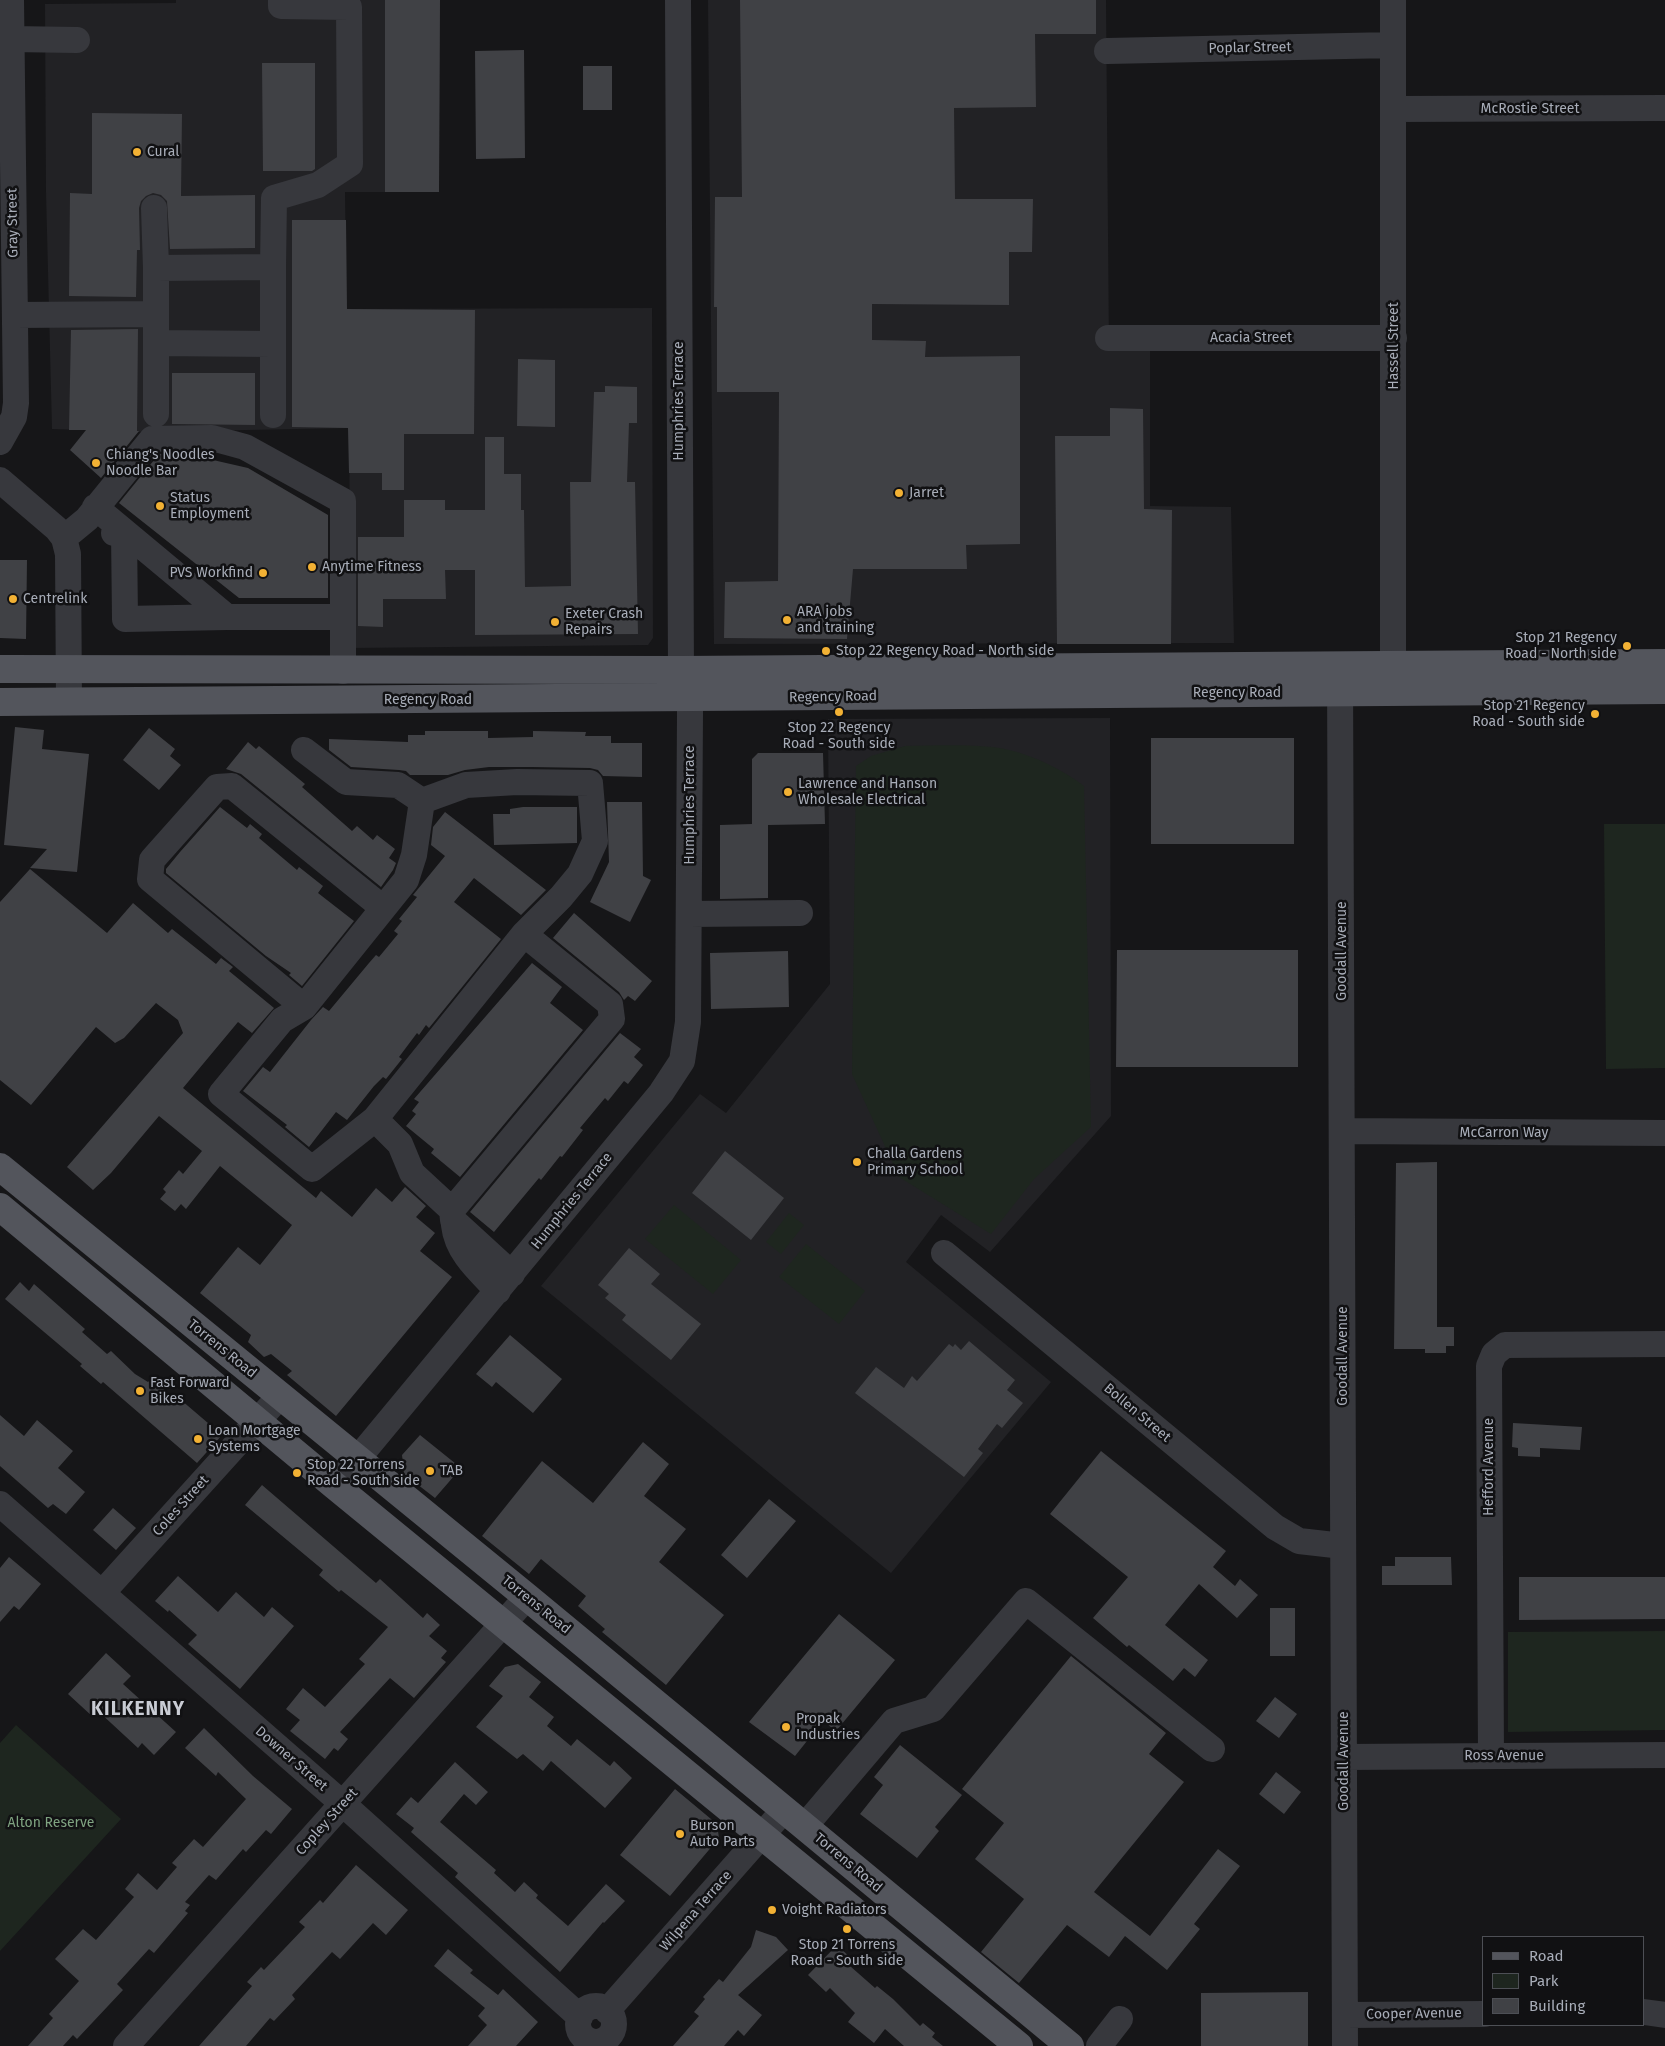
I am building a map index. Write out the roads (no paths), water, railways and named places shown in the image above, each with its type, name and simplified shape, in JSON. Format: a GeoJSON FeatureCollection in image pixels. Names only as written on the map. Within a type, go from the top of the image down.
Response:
{"type":"FeatureCollection","features":[{"type":"Feature","properties":{"kind":"main road","name":"Regency Road"},"geometry":{"type":"LineString","coordinates":[[0,669],[680,670],[1665,663]]}},
{"type":"Feature","properties":{"kind":"main road","name":"Regency Road"},"geometry":{"type":"LineString","coordinates":[[0,702],[690,699],[1665,690]]}},
{"type":"Feature","properties":{"kind":"main road","name":"Torrens Road"},"geometry":{"type":"LineString","coordinates":[[0,1167],[527,1597],[1070,2046]]}},
{"type":"Feature","properties":{"kind":"main road"},"geometry":{"type":"LineString","coordinates":[[0,1206],[335,1486],[1019,2046]]}},
{"type":"Feature","properties":{"kind":"main road"},"geometry":{"type":"LineString","coordinates":[[61,1256],[82,1234]]}},
{"type":"Feature","properties":{"kind":"street","name":"Gray Street"},"geometry":{"type":"LineString","coordinates":[[0,442],[14,417],[15,315],[11,0]]}},
{"type":"Feature","properties":{"kind":"street"},"geometry":{"type":"LineString","coordinates":[[273,415],[274,198],[318,185],[350,164],[349,6],[282,6],[281,0]]}},
{"type":"Feature","properties":{"kind":"street","name":"Humphries Terrace"},"geometry":{"type":"LineString","coordinates":[[335,1486],[661,1093],[682,1060],[688,1022],[690,699],[680,670],[678,0]]}},
{"type":"Feature","properties":{"kind":"street","name":"Hassell Street"},"geometry":{"type":"LineString","coordinates":[[1393,0],[1395,109],[1393,692]]}},
{"type":"Feature","properties":{"kind":"street"},"geometry":{"type":"LineString","coordinates":[[11,39],[77,40]]}},
{"type":"Feature","properties":{"kind":"street","name":"Poplar Street"},"geometry":{"type":"LineString","coordinates":[[1107,51],[1393,45]]}},
{"type":"Feature","properties":{"kind":"street","name":"McRostie Street"},"geometry":{"type":"LineString","coordinates":[[1395,109],[1665,108]]}},
{"type":"Feature","properties":{"kind":"street"},"geometry":{"type":"LineString","coordinates":[[154,208],[156,414]]}},
{"type":"Feature","properties":{"kind":"street"},"geometry":{"type":"LineString","coordinates":[[156,268],[273,267]]}},
{"type":"Feature","properties":{"kind":"street"},"geometry":{"type":"LineString","coordinates":[[15,315],[156,314]]}},
{"type":"Feature","properties":{"kind":"street","name":"Acacia Street"},"geometry":{"type":"LineString","coordinates":[[1108,338],[1394,338]]}},
{"type":"Feature","properties":{"kind":"street"},"geometry":{"type":"LineString","coordinates":[[156,343],[272,344]]}},
{"type":"Feature","properties":{"kind":"street"},"geometry":{"type":"LineString","coordinates":[[64,538],[87,519],[152,439],[212,438],[245,447],[343,501],[343,670]]}},
{"type":"Feature","properties":{"kind":"street"},"geometry":{"type":"LineString","coordinates":[[0,480],[44,517],[64,538],[68,554],[69,702]]}},
{"type":"Feature","properties":{"kind":"street"},"geometry":{"type":"LineString","coordinates":[[96,507],[124,533],[227,617]]}},
{"type":"Feature","properties":{"kind":"street"},"geometry":{"type":"LineString","coordinates":[[64,538],[92,533],[124,533]]}},
{"type":"Feature","properties":{"kind":"street"},"geometry":{"type":"LineString","coordinates":[[124,533],[125,619],[343,617]]}},
{"type":"Feature","properties":{"kind":"street","name":"Goodall Avenue"},"geometry":{"type":"LineString","coordinates":[[1340,666],[1345,2046]]}},
{"type":"Feature","properties":{"kind":"street"},"geometry":{"type":"LineString","coordinates":[[304,750],[346,782],[398,785],[422,801]]}},
{"type":"Feature","properties":{"kind":"street"},"geometry":{"type":"LineString","coordinates":[[517,782],[590,783],[595,841],[580,874],[524,934],[376,1119],[312,1169],[221,1094],[282,1020],[304,1007],[406,880],[414,855],[422,801],[466,785],[517,782]]}},
{"type":"Feature","properties":{"kind":"street"},"geometry":{"type":"LineString","coordinates":[[304,1007],[150,879],[152,860],[216,787],[232,786],[383,908]]}},
{"type":"Feature","properties":{"kind":"street"},"geometry":{"type":"LineString","coordinates":[[689,914],[800,913]]}},
{"type":"Feature","properties":{"kind":"street"},"geometry":{"type":"LineString","coordinates":[[453,1215],[612,1019],[610,1004],[524,934]]}},
{"type":"Feature","properties":{"kind":"street"},"geometry":{"type":"LineString","coordinates":[[376,1119],[400,1144],[412,1173],[453,1215],[456,1239],[471,1263],[505,1283]]}},
{"type":"Feature","properties":{"kind":"street","name":"McCarron Way"},"geometry":{"type":"LineString","coordinates":[[1342,1131],[1665,1133]]}},
{"type":"Feature","properties":{"kind":"street","name":"Bollen Street"},"geometry":{"type":"LineString","coordinates":[[944,1253],[1275,1527],[1299,1541],[1343,1546]]}},
{"type":"Feature","properties":{"kind":"street","name":"Hefford Avenue"},"geometry":{"type":"LineString","coordinates":[[1491,1756],[1488,1366],[1494,1354],[1505,1345],[1665,1344]]}},
{"type":"Feature","properties":{"kind":"street","name":"Coles Street"},"geometry":{"type":"LineString","coordinates":[[102,1593],[280,1396]]}},
{"type":"Feature","properties":{"kind":"street","name":"Downer Street"},"geometry":{"type":"LineString","coordinates":[[0,1504],[343,1804],[596,2032]]}},
{"type":"Feature","properties":{"kind":"street","name":"Copley Street"},"geometry":{"type":"LineString","coordinates":[[126,2046],[527,1597]]}},
{"type":"Feature","properties":{"kind":"street"},"geometry":{"type":"LineString","coordinates":[[804,1827],[894,1721],[933,1709],[1026,1601],[1212,1749]]}},
{"type":"Feature","properties":{"kind":"street","name":"Ross Avenue"},"geometry":{"type":"LineString","coordinates":[[1344,1757],[1665,1755]]}},
{"type":"Feature","properties":{"kind":"street","name":"Wilpena Terrace"},"geometry":{"type":"LineString","coordinates":[[596,2032],[784,1810]]}},
{"type":"Feature","properties":{"kind":"street"},"geometry":{"type":"LineString","coordinates":[[1645,2012],[1665,2015]]}},
{"type":"Feature","properties":{"kind":"street","name":"Cooper Avenue"},"geometry":{"type":"LineString","coordinates":[[1345,2015],[1482,2014]]}},
{"type":"Feature","properties":{"kind":"street"},"geometry":{"type":"LineString","coordinates":[[1099,2046],[1120,2019]]}},
{"type":"Feature","properties":{"kind":"place","name":"Cural"},"geometry":{"type":"Point","coordinates":[137,152]}},
{"type":"Feature","properties":{"kind":"place","name":"Chiang's Noodles Noodle Bar"},"geometry":{"type":"Point","coordinates":[96,463]}},
{"type":"Feature","properties":{"kind":"place","name":"Jarret"},"geometry":{"type":"Point","coordinates":[899,493]}},
{"type":"Feature","properties":{"kind":"place","name":"Status Employment"},"geometry":{"type":"Point","coordinates":[160,506]}},
{"type":"Feature","properties":{"kind":"place","name":"Anytime Fitness"},"geometry":{"type":"Point","coordinates":[312,567]}},
{"type":"Feature","properties":{"kind":"place","name":"PVS Workfind"},"geometry":{"type":"Point","coordinates":[263,573]}},
{"type":"Feature","properties":{"kind":"place","name":"Centrelink"},"geometry":{"type":"Point","coordinates":[13,599]}},
{"type":"Feature","properties":{"kind":"place","name":"ARA jobs and training"},"geometry":{"type":"Point","coordinates":[787,620]}},
{"type":"Feature","properties":{"kind":"place","name":"Exeter Crash Repairs"},"geometry":{"type":"Point","coordinates":[555,622]}},
{"type":"Feature","properties":{"kind":"place","name":"Stop 21 Regency Road - North side"},"geometry":{"type":"Point","coordinates":[1627,646]}},
{"type":"Feature","properties":{"kind":"place","name":"Stop 22 Regency Road - North side"},"geometry":{"type":"Point","coordinates":[826,651]}},
{"type":"Feature","properties":{"kind":"place","name":"Stop 22 Regency Road - South side"},"geometry":{"type":"Point","coordinates":[839,712]}},
{"type":"Feature","properties":{"kind":"place","name":"Stop 21 Regency Road - South side"},"geometry":{"type":"Point","coordinates":[1595,714]}},
{"type":"Feature","properties":{"kind":"place","name":"Lawrence and Hanson Wholesale Electrical"},"geometry":{"type":"Point","coordinates":[788,792]}},
{"type":"Feature","properties":{"kind":"place","name":"Challa Gardens Primary School"},"geometry":{"type":"Point","coordinates":[857,1162]}},
{"type":"Feature","properties":{"kind":"place","name":"Fast Forward Bikes"},"geometry":{"type":"Point","coordinates":[140,1391]}},
{"type":"Feature","properties":{"kind":"place","name":"Loan Mortgage Systems"},"geometry":{"type":"Point","coordinates":[198,1439]}},
{"type":"Feature","properties":{"kind":"place","name":"TAB"},"geometry":{"type":"Point","coordinates":[430,1471]}},
{"type":"Feature","properties":{"kind":"place","name":"Stop 22 Torrens Road - South side"},"geometry":{"type":"Point","coordinates":[297,1473]}},
{"type":"Feature","properties":{"kind":"place","name":"Propak Industries"},"geometry":{"type":"Point","coordinates":[786,1727]}},
{"type":"Feature","properties":{"kind":"place","name":"Burson Auto Parts"},"geometry":{"type":"Point","coordinates":[680,1834]}},
{"type":"Feature","properties":{"kind":"place","name":"Voight Radiators"},"geometry":{"type":"Point","coordinates":[772,1910]}},
{"type":"Feature","properties":{"kind":"place","name":"Stop 21 Torrens Road - South side"},"geometry":{"type":"Point","coordinates":[847,1929]}},
{"type":"Feature","properties":{"kind":"district","name":"KILKENNY"},"geometry":{"type":"Point","coordinates":[138,1710]}},
{"type":"Feature","properties":{"kind":"park label","name":"Alton Reserve"},"geometry":{"type":"Point","coordinates":[51,1823]}}]}
